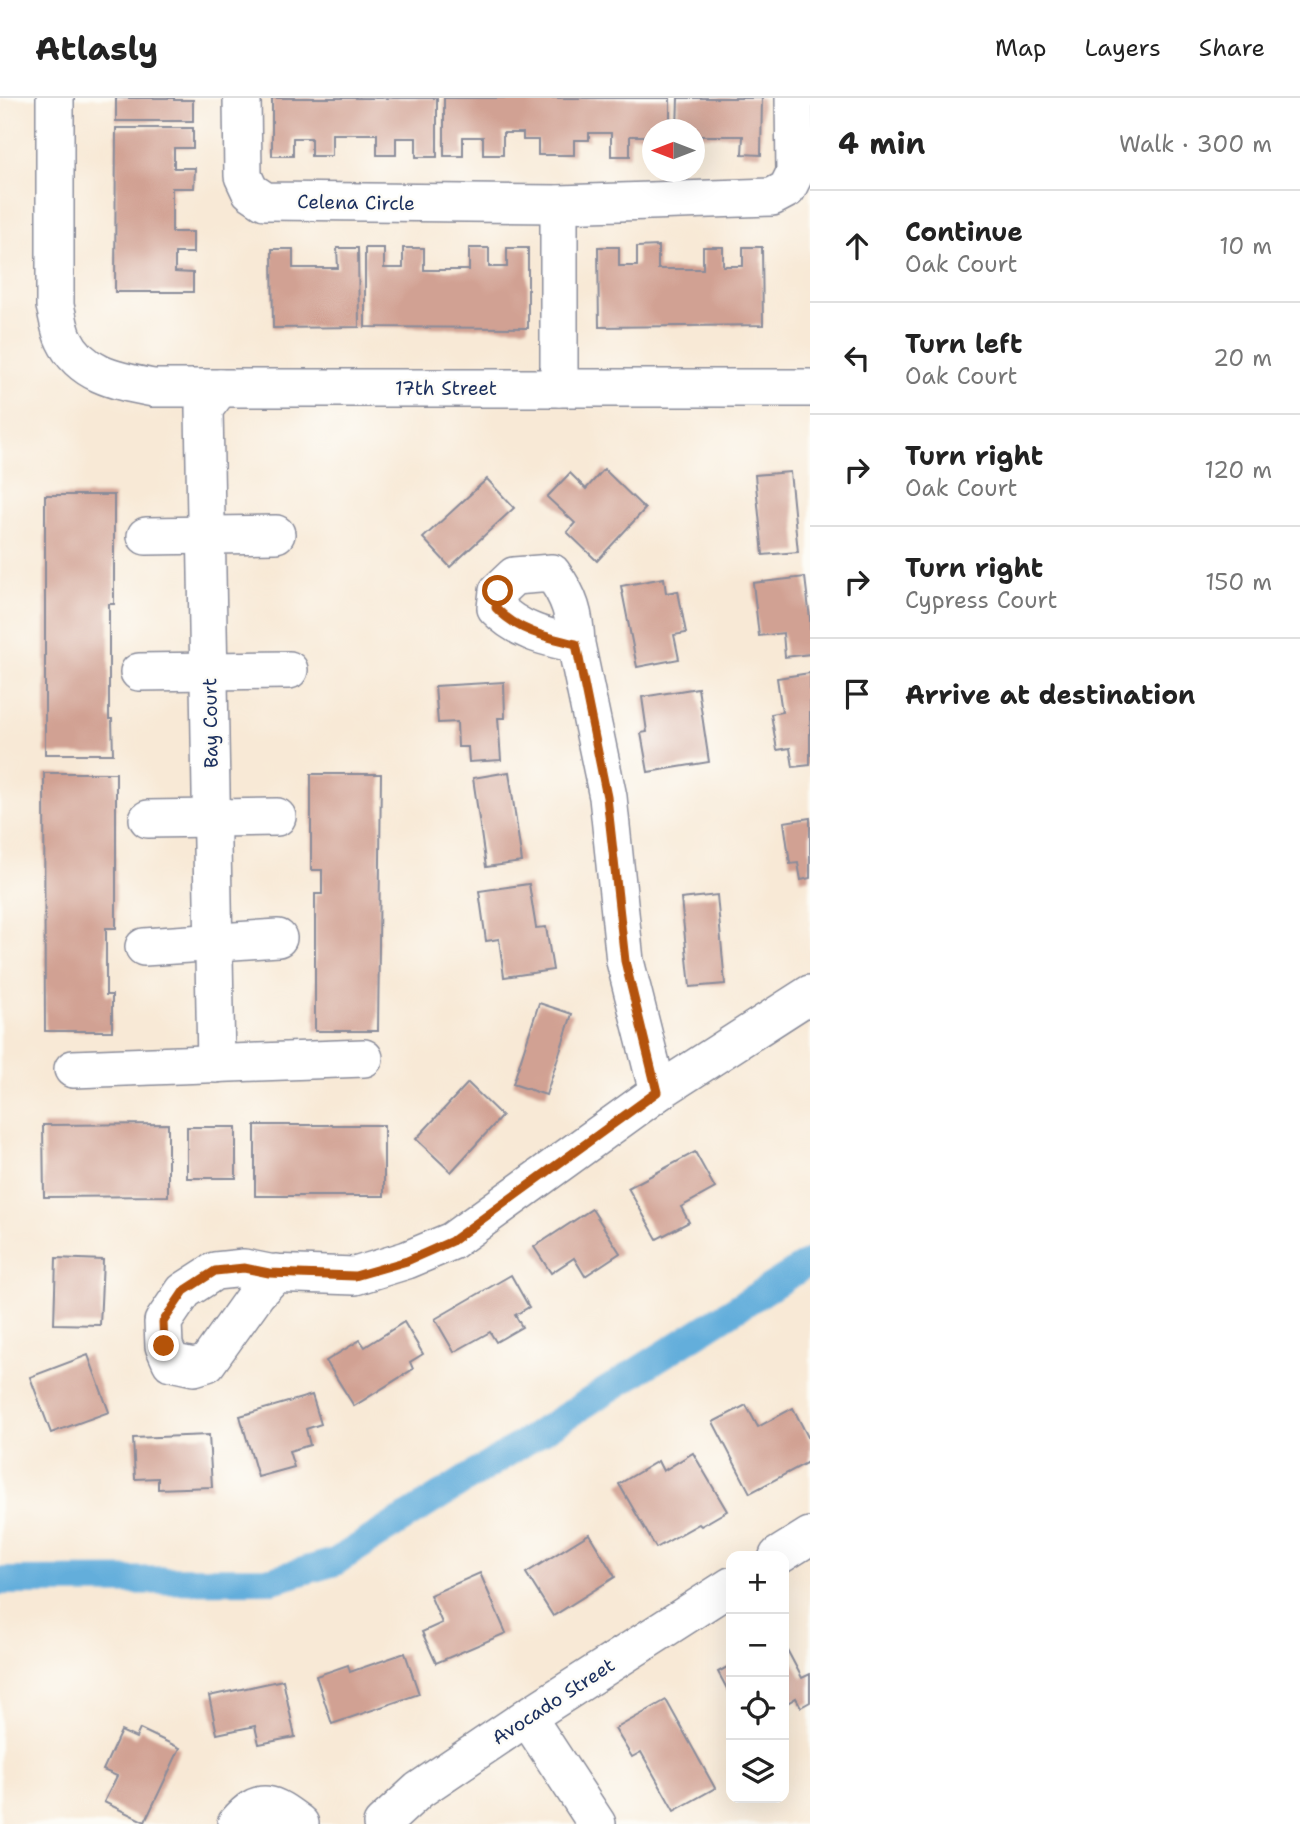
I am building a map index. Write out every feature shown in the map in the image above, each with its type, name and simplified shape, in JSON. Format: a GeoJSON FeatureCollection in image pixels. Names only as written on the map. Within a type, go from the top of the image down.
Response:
{"type":"FeatureCollection","features":[{"type":"Feature","properties":{"kind":"street","name":"17th Street"},"geometry":{"type":"LineString","coordinates":[[55,98],[55,306],[64,339],[86,368],[112,380],[153,388],[810,388]]}},
{"type":"Feature","properties":{"kind":"street","name":"Celena Circle"},"geometry":{"type":"LineString","coordinates":[[242,98],[243,176],[250,191],[265,201],[559,204],[772,197],[787,190],[795,173],[794,98]]}},
{"type":"Feature","properties":{"kind":"street"},"geometry":{"type":"LineString","coordinates":[[559,204],[559,388]]}},
{"type":"Feature","properties":{"kind":"street","name":"Bay Court"},"geometry":{"type":"LineString","coordinates":[[216,1064],[204,410],[220,388]]}},
{"type":"Feature","properties":{"kind":"street"},"geometry":{"type":"LineString","coordinates":[[146,536],[276,534]]}},
{"type":"Feature","properties":{"kind":"street"},"geometry":{"type":"LineString","coordinates":[[576,644],[607,797],[625,961],[657,1092]]}},
{"type":"Feature","properties":{"kind":"street"},"geometry":{"type":"LineString","coordinates":[[139,672],[289,670]]}},
{"type":"Feature","properties":{"kind":"street"},"geometry":{"type":"LineString","coordinates":[[148,819],[277,817]]}},
{"type":"Feature","properties":{"kind":"street"},"geometry":{"type":"LineString","coordinates":[[144,947],[278,939]]}},
{"type":"Feature","properties":{"kind":"street"},"geometry":{"type":"LineString","coordinates":[[276,1273],[355,1276],[407,1261],[452,1241],[657,1092],[810,994]]}},
{"type":"Feature","properties":{"kind":"street"},"geometry":{"type":"LineString","coordinates":[[73,1069],[364,1058]]}},
{"type":"Feature","properties":{"kind":"street"},"geometry":{"type":"LineString","coordinates":[[786,1551],[810,1536]]}},
{"type":"Feature","properties":{"kind":"street","name":"Avocado Street"},"geometry":{"type":"LineString","coordinates":[[382,1824],[419,1790],[726,1589]]}},
{"type":"Feature","properties":{"kind":"street"},"geometry":{"type":"LineString","coordinates":[[527,1717],[597,1824]]}},
{"type":"Feature","properties":{"kind":"street"},"geometry":{"type":"LineString","coordinates":[[236,1824],[247,1811],[260,1804],[275,1805],[300,1824]]}},
{"type":"Feature","properties":{"kind":"building"},"geometry":{"type":"Polygon","coordinates":[[[116,98],[193,100],[193,121],[116,121],[116,98]]]}},
{"type":"Feature","properties":{"kind":"building"},"geometry":{"type":"Polygon","coordinates":[[[272,98],[437,98],[437,157],[416,157],[416,138],[396,138],[396,155],[377,155],[377,134],[332,134],[332,156],[311,156],[311,138],[293,138],[293,156],[272,156],[272,98]]]}},
{"type":"Feature","properties":{"kind":"building"},"geometry":{"type":"Polygon","coordinates":[[[444,98],[670,98],[670,119],[642,119],[642,136],[630,136],[630,156],[611,156],[611,133],[589,133],[589,140],[574,140],[574,155],[538,155],[538,140],[523,140],[523,133],[503,133],[503,155],[483,155],[483,137],[463,137],[463,156],[444,156],[444,98]]]}},
{"type":"Feature","properties":{"kind":"building"},"geometry":{"type":"Polygon","coordinates":[[[678,98],[762,98],[761,155],[742,154],[743,136],[705,136],[705,119],[677,119],[678,98]]]}},
{"type":"Feature","properties":{"kind":"building"},"geometry":{"type":"Polygon","coordinates":[[[116,128],[193,128],[193,148],[174,148],[174,168],[195,168],[194,188],[172,188],[172,232],[193,232],[193,253],[175,253],[175,272],[193,273],[193,292],[115,292],[116,128]]]}},
{"type":"Feature","properties":{"kind":"building"},"geometry":{"type":"Polygon","coordinates":[[[658,246],[658,269],[703,269],[703,247],[723,247],[723,266],[743,266],[743,247],[762,247],[763,325],[599,327],[598,247],[619,247],[619,266],[637,266],[637,247],[658,246]]]}},
{"type":"Feature","properties":{"kind":"building"},"geometry":{"type":"Polygon","coordinates":[[[337,248],[358,248],[359,327],[273,328],[272,249],[293,249],[293,268],[338,268],[337,248]]]}},
{"type":"Feature","properties":{"kind":"building"},"geometry":{"type":"Polygon","coordinates":[[[365,248],[384,248],[384,268],[403,268],[403,248],[424,248],[424,270],[469,270],[469,248],[489,248],[489,267],[507,267],[507,248],[528,248],[528,328],[365,327],[365,248]]]}},
{"type":"Feature","properties":{"kind":"building"},"geometry":{"type":"Polygon","coordinates":[[[604,469],[645,509],[597,561],[567,532],[575,523],[547,497],[570,473],[586,489],[604,469]]]}},
{"type":"Feature","properties":{"kind":"building"},"geometry":{"type":"Polygon","coordinates":[[[790,472],[798,552],[763,555],[755,475],[790,472]]]}},
{"type":"Feature","properties":{"kind":"building"},"geometry":{"type":"Polygon","coordinates":[[[487,479],[514,508],[450,567],[423,538],[487,479]]]}},
{"type":"Feature","properties":{"kind":"building"},"geometry":{"type":"Polygon","coordinates":[[[45,495],[114,495],[114,604],[109,604],[109,719],[112,719],[113,754],[45,754],[45,495]]]}},
{"type":"Feature","properties":{"kind":"building"},"geometry":{"type":"Polygon","coordinates":[[[805,577],[810,619],[810,654],[785,657],[783,633],[759,636],[753,583],[805,577]]]}},
{"type":"Feature","properties":{"kind":"building"},"geometry":{"type":"Polygon","coordinates":[[[664,578],[666,593],[678,591],[686,633],[674,635],[679,659],[637,667],[621,586],[664,578]]]}},
{"type":"Feature","properties":{"kind":"building"},"geometry":{"type":"Polygon","coordinates":[[[810,673],[810,765],[793,767],[790,748],[777,750],[771,714],[782,712],[777,678],[810,673]]]}},
{"type":"Feature","properties":{"kind":"building"},"geometry":{"type":"Polygon","coordinates":[[[504,682],[505,718],[498,718],[501,760],[469,762],[468,747],[458,747],[457,722],[438,723],[435,686],[504,682]]]}},
{"type":"Feature","properties":{"kind":"building"},"geometry":{"type":"Polygon","coordinates":[[[698,688],[709,762],[648,772],[641,733],[647,732],[642,697],[698,688]]]}},
{"type":"Feature","properties":{"kind":"building"},"geometry":{"type":"Polygon","coordinates":[[[509,772],[522,862],[486,867],[473,778],[509,772]]]}},
{"type":"Feature","properties":{"kind":"building"},"geometry":{"type":"Polygon","coordinates":[[[44,773],[116,773],[116,928],[106,928],[106,995],[112,995],[112,1031],[45,1031],[44,773]]]}},
{"type":"Feature","properties":{"kind":"building"},"geometry":{"type":"Polygon","coordinates":[[[311,774],[381,774],[378,1031],[315,1031],[315,894],[322,894],[322,870],[311,870],[311,774]]]}},
{"type":"Feature","properties":{"kind":"building"},"geometry":{"type":"Polygon","coordinates":[[[810,818],[810,878],[801,880],[798,863],[790,864],[784,822],[810,818]]]}},
{"type":"Feature","properties":{"kind":"building"},"geometry":{"type":"Polygon","coordinates":[[[529,884],[536,928],[546,927],[553,970],[504,977],[499,939],[486,941],[479,891],[529,884]]]}},
{"type":"Feature","properties":{"kind":"building"},"geometry":{"type":"Polygon","coordinates":[[[717,895],[725,984],[690,987],[681,899],[717,895]]]}},
{"type":"Feature","properties":{"kind":"building"},"geometry":{"type":"Polygon","coordinates":[[[539,1003],[572,1014],[546,1095],[513,1084],[539,1003]]]}},
{"type":"Feature","properties":{"kind":"building"},"geometry":{"type":"Polygon","coordinates":[[[468,1083],[502,1116],[451,1172],[416,1139],[468,1083]]]}},
{"type":"Feature","properties":{"kind":"building"},"geometry":{"type":"Polygon","coordinates":[[[168,1124],[168,1196],[44,1197],[43,1125],[168,1124]]]}},
{"type":"Feature","properties":{"kind":"building"},"geometry":{"type":"Polygon","coordinates":[[[255,1125],[384,1125],[384,1196],[255,1196],[255,1125]]]}},
{"type":"Feature","properties":{"kind":"building"},"geometry":{"type":"Polygon","coordinates":[[[187,1127],[236,1127],[236,1178],[187,1178],[187,1127]]]}},
{"type":"Feature","properties":{"kind":"building"},"geometry":{"type":"Polygon","coordinates":[[[695,1152],[715,1188],[681,1207],[689,1222],[657,1239],[628,1188],[695,1152]]]}},
{"type":"Feature","properties":{"kind":"building"},"geometry":{"type":"Polygon","coordinates":[[[592,1209],[620,1253],[585,1276],[574,1258],[551,1273],[534,1247],[592,1209]]]}},
{"type":"Feature","properties":{"kind":"building"},"geometry":{"type":"Polygon","coordinates":[[[56,1258],[103,1260],[100,1325],[54,1324],[56,1258]]]}},
{"type":"Feature","properties":{"kind":"building"},"geometry":{"type":"Polygon","coordinates":[[[511,1275],[529,1307],[515,1315],[522,1327],[496,1342],[490,1332],[454,1352],[435,1319],[511,1275]]]}},
{"type":"Feature","properties":{"kind":"building"},"geometry":{"type":"Polygon","coordinates":[[[404,1322],[423,1354],[410,1362],[413,1369],[354,1406],[326,1361],[360,1340],[365,1347],[404,1322]]]}},
{"type":"Feature","properties":{"kind":"building"},"geometry":{"type":"Polygon","coordinates":[[[88,1355],[109,1412],[51,1433],[30,1377],[88,1355]]]}},
{"type":"Feature","properties":{"kind":"building"},"geometry":{"type":"Polygon","coordinates":[[[312,1395],[321,1424],[306,1429],[310,1445],[289,1451],[294,1467],[258,1477],[240,1416],[312,1395]]]}},
{"type":"Feature","properties":{"kind":"building"},"geometry":{"type":"Polygon","coordinates":[[[746,1405],[758,1427],[793,1408],[810,1441],[810,1461],[750,1493],[713,1422],[746,1405]]]}},
{"type":"Feature","properties":{"kind":"building"},"geometry":{"type":"Polygon","coordinates":[[[209,1435],[212,1487],[158,1489],[158,1478],[135,1479],[133,1438],[209,1435]]]}},
{"type":"Feature","properties":{"kind":"building"},"geometry":{"type":"Polygon","coordinates":[[[693,1453],[727,1511],[656,1548],[619,1484],[658,1461],[663,1471],[693,1453]]]}},
{"type":"Feature","properties":{"kind":"building"},"geometry":{"type":"Polygon","coordinates":[[[589,1534],[615,1577],[553,1616],[526,1573],[589,1534]]]}},
{"type":"Feature","properties":{"kind":"building"},"geometry":{"type":"Polygon","coordinates":[[[480,1573],[506,1633],[436,1663],[422,1632],[442,1623],[430,1595],[480,1573]]]}},
{"type":"Feature","properties":{"kind":"building"},"geometry":{"type":"Polygon","coordinates":[[[405,1653],[419,1694],[332,1724],[316,1676],[348,1665],[350,1672],[405,1653]]]}},
{"type":"Feature","properties":{"kind":"building"},"geometry":{"type":"Polygon","coordinates":[[[789,1653],[802,1678],[810,1674],[810,1702],[801,1707],[796,1698],[789,1702],[789,1653]]]}},
{"type":"Feature","properties":{"kind":"building"},"geometry":{"type":"Polygon","coordinates":[[[726,1668],[726,1687],[718,1672],[726,1668]]]}},
{"type":"Feature","properties":{"kind":"building"},"geometry":{"type":"Polygon","coordinates":[[[283,1680],[295,1737],[259,1744],[255,1726],[217,1734],[209,1696],[283,1680]]]}},
{"type":"Feature","properties":{"kind":"building"},"geometry":{"type":"Polygon","coordinates":[[[666,1700],[715,1788],[674,1811],[641,1752],[632,1757],[615,1729],[666,1700]]]}},
{"type":"Feature","properties":{"kind":"building"},"geometry":{"type":"Polygon","coordinates":[[[140,1729],[180,1748],[145,1822],[104,1802],[117,1776],[103,1770],[121,1731],[136,1738],[140,1729]]]}},
{"type":"Feature","properties":{"kind":"waterway"},"geometry":{"type":"LineString","coordinates":[[0,1581],[272,1580],[335,1562],[810,1262]]}},
{"type":"Feature","properties":{"kind":"route"},"geometry":{"type":"LineString","coordinates":[[164,1346],[163,1322],[184,1291],[215,1271],[244,1268],[269,1273],[355,1276],[407,1261],[452,1241],[657,1092],[625,961],[607,797],[576,644],[547,637],[510,622],[496,608],[498,591]]}}]}
